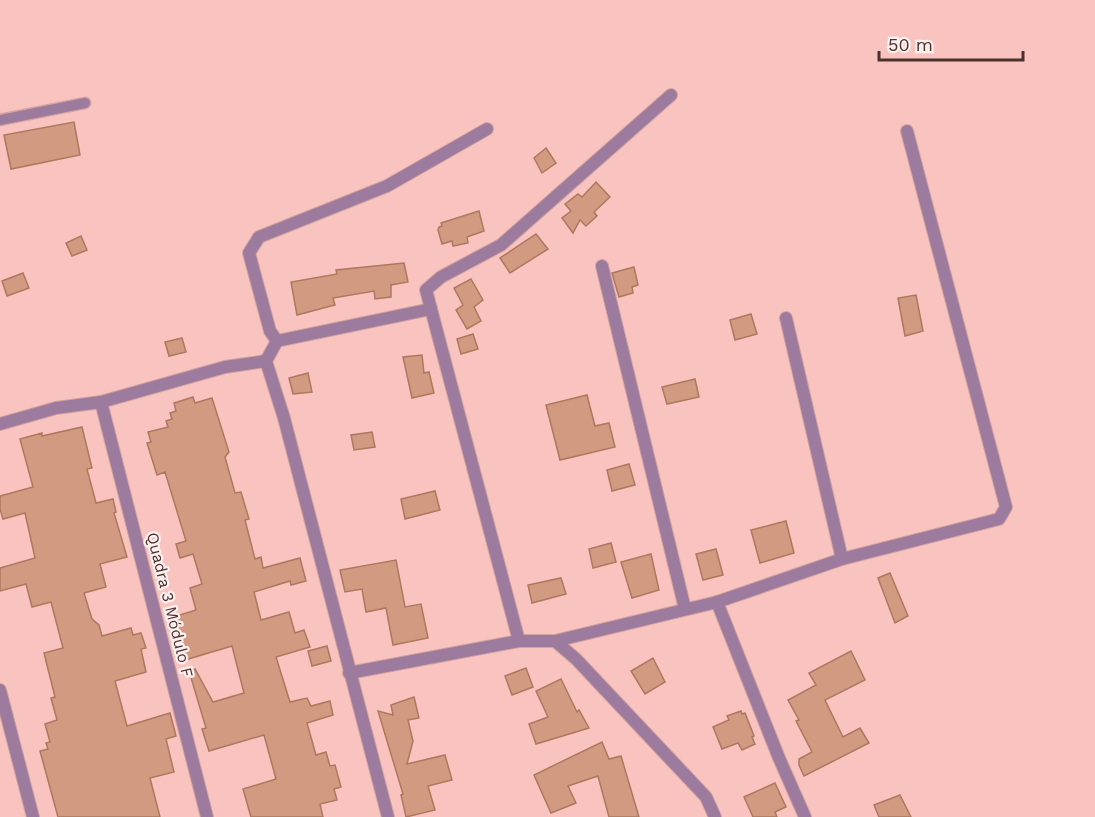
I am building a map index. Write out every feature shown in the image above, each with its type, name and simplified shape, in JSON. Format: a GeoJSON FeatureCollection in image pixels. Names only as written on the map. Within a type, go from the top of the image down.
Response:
{"type":"FeatureCollection","features":[{"type":"Feature","properties":{"kind":"street"},"geometry":{"type":"LineString","coordinates":[[519,641],[426,290],[434,282],[501,245],[671,96]]}},
{"type":"Feature","properties":{"kind":"street"},"geometry":{"type":"LineString","coordinates":[[277,341],[270,331],[249,253],[259,237],[387,186],[487,129]]}},
{"type":"Feature","properties":{"kind":"street"},"geometry":{"type":"LineString","coordinates":[[349,673],[519,641],[555,641],[717,602],[842,560],[999,519],[1006,507],[907,131]]}},
{"type":"Feature","properties":{"kind":"street"},"geometry":{"type":"LineString","coordinates":[[602,266],[685,609]]}},
{"type":"Feature","properties":{"kind":"street"},"geometry":{"type":"LineString","coordinates":[[388,817],[284,418],[266,361],[277,341],[430,309]]}},
{"type":"Feature","properties":{"kind":"street"},"geometry":{"type":"LineString","coordinates":[[786,318],[842,560]]}},
{"type":"Feature","properties":{"kind":"street"},"geometry":{"type":"LineString","coordinates":[[0,424],[56,408],[101,402],[225,367],[266,361]]}},
{"type":"Feature","properties":{"kind":"street","name":"Quadra 3 Módulo F"},"geometry":{"type":"LineString","coordinates":[[101,402],[207,817]]}},
{"type":"Feature","properties":{"kind":"street"},"geometry":{"type":"LineString","coordinates":[[717,602],[805,817]]}},
{"type":"Feature","properties":{"kind":"street"},"geometry":{"type":"LineString","coordinates":[[555,641],[576,659],[706,797],[715,817]]}},
{"type":"Feature","properties":{"kind":"street"},"geometry":{"type":"LineString","coordinates":[[0,690],[33,817]]}},
{"type":"Feature","properties":{"kind":"lane"},"geometry":{"type":"LineString","coordinates":[[0,120],[85,103]]}},
{"type":"Feature","properties":{"kind":"building"},"geometry":{"type":"Polygon","coordinates":[[[74,122],[80,155],[11,169],[4,135],[74,122]]]}},
{"type":"Feature","properties":{"kind":"building"},"geometry":{"type":"Polygon","coordinates":[[[546,148],[556,163],[542,173],[534,158],[546,148]]]}},
{"type":"Feature","properties":{"kind":"building"},"geometry":{"type":"Polygon","coordinates":[[[596,182],[610,197],[594,212],[597,216],[586,226],[580,220],[573,233],[562,218],[571,211],[565,204],[578,194],[582,197],[596,182]]]}},
{"type":"Feature","properties":{"kind":"building"},"geometry":{"type":"Polygon","coordinates":[[[479,211],[484,231],[467,237],[468,243],[453,246],[452,241],[442,244],[438,230],[442,226],[441,223],[479,211]]]}},
{"type":"Feature","properties":{"kind":"building"},"geometry":{"type":"Polygon","coordinates":[[[536,234],[548,249],[510,273],[500,258],[536,234]]]}},
{"type":"Feature","properties":{"kind":"building"},"geometry":{"type":"Polygon","coordinates":[[[81,236],[87,250],[72,256],[66,243],[81,236]]]}},
{"type":"Feature","properties":{"kind":"building"},"geometry":{"type":"Polygon","coordinates":[[[404,263],[408,282],[391,285],[391,297],[375,299],[374,291],[333,298],[335,305],[297,315],[291,282],[337,274],[336,270],[404,263]]]}},
{"type":"Feature","properties":{"kind":"building"},"geometry":{"type":"Polygon","coordinates":[[[634,267],[638,285],[632,287],[633,293],[619,297],[612,273],[634,267]]]}},
{"type":"Feature","properties":{"kind":"building"},"geometry":{"type":"Polygon","coordinates":[[[23,273],[29,288],[7,296],[2,281],[23,273]]]}},
{"type":"Feature","properties":{"kind":"building"},"geometry":{"type":"Polygon","coordinates":[[[471,279],[483,300],[474,307],[481,321],[467,329],[456,310],[463,305],[454,288],[471,279]]]}},
{"type":"Feature","properties":{"kind":"building"},"geometry":{"type":"Polygon","coordinates":[[[916,295],[923,331],[905,336],[898,298],[916,295]]]}},
{"type":"Feature","properties":{"kind":"building"},"geometry":{"type":"Polygon","coordinates":[[[751,314],[757,334],[735,340],[730,320],[751,314]]]}},
{"type":"Feature","properties":{"kind":"building"},"geometry":{"type":"Polygon","coordinates":[[[473,334],[478,349],[461,354],[457,339],[473,334]]]}},
{"type":"Feature","properties":{"kind":"building"},"geometry":{"type":"Polygon","coordinates":[[[182,338],[186,352],[169,356],[165,342],[182,338]]]}},
{"type":"Feature","properties":{"kind":"building"},"geometry":{"type":"Polygon","coordinates":[[[422,355],[424,373],[429,372],[434,393],[412,398],[403,357],[422,355]]]}},
{"type":"Feature","properties":{"kind":"building"},"geometry":{"type":"Polygon","coordinates":[[[308,373],[312,392],[293,394],[289,378],[308,373]]]}},
{"type":"Feature","properties":{"kind":"building"},"geometry":{"type":"Polygon","coordinates":[[[695,379],[699,397],[667,404],[662,387],[695,379]]]}},
{"type":"Feature","properties":{"kind":"building"},"geometry":{"type":"Polygon","coordinates":[[[587,395],[595,426],[609,423],[615,447],[560,460],[546,405],[587,395]]]}},
{"type":"Feature","properties":{"kind":"building"},"geometry":{"type":"Polygon","coordinates":[[[193,397],[195,403],[212,398],[229,452],[225,457],[235,493],[241,492],[249,519],[245,520],[255,559],[261,557],[263,568],[300,558],[306,581],[291,585],[290,581],[254,592],[261,620],[289,612],[295,633],[304,630],[310,647],[276,657],[290,702],[307,698],[311,706],[330,701],[333,715],[307,723],[316,755],[326,752],[330,766],[335,765],[341,787],[334,789],[337,800],[320,804],[323,817],[251,817],[243,789],[276,779],[264,735],[209,751],[202,729],[206,728],[189,671],[195,669],[213,702],[244,693],[232,646],[185,660],[173,617],[196,610],[190,588],[202,584],[193,554],[180,558],[176,544],[186,541],[165,472],[157,475],[147,443],[151,442],[148,432],[168,427],[166,421],[172,419],[170,413],[176,411],[174,403],[193,397]]]}},
{"type":"Feature","properties":{"kind":"building"},"geometry":{"type":"Polygon","coordinates":[[[82,427],[92,468],[87,469],[96,503],[113,499],[116,512],[114,513],[127,557],[100,564],[106,587],[84,593],[92,619],[99,625],[102,636],[131,628],[133,635],[141,633],[146,648],[141,649],[146,672],[115,681],[127,726],[170,713],[176,736],[166,739],[174,772],[150,778],[160,817],[58,817],[40,751],[48,749],[46,743],[50,742],[45,724],[57,720],[51,698],[55,697],[44,653],[63,648],[51,602],[32,607],[26,584],[0,591],[0,568],[35,558],[25,513],[3,519],[0,509],[0,496],[33,487],[20,439],[82,427]]]}},
{"type":"Feature","properties":{"kind":"building"},"geometry":{"type":"Polygon","coordinates":[[[372,432],[375,447],[354,450],[351,435],[372,432]]]}},
{"type":"Feature","properties":{"kind":"building"},"geometry":{"type":"Polygon","coordinates":[[[629,464],[635,485],[612,491],[607,470],[629,464]]]}},
{"type":"Feature","properties":{"kind":"building"},"geometry":{"type":"Polygon","coordinates":[[[435,491],[440,510],[405,519],[401,499],[435,491]]]}},
{"type":"Feature","properties":{"kind":"building"},"geometry":{"type":"Polygon","coordinates":[[[786,521],[794,553],[760,563],[751,530],[786,521]]]}},
{"type":"Feature","properties":{"kind":"building"},"geometry":{"type":"Polygon","coordinates":[[[611,543],[616,562],[593,568],[589,549],[611,543]]]}},
{"type":"Feature","properties":{"kind":"building"},"geometry":{"type":"Polygon","coordinates":[[[716,549],[723,575],[703,580],[696,554],[716,549]]]}},
{"type":"Feature","properties":{"kind":"building"},"geometry":{"type":"Polygon","coordinates":[[[651,554],[659,590],[632,598],[621,562],[651,554]]]}},
{"type":"Feature","properties":{"kind":"building"},"geometry":{"type":"Polygon","coordinates":[[[396,560],[405,607],[421,604],[428,638],[393,645],[386,608],[366,612],[362,589],[345,592],[340,570],[396,560]]]}},
{"type":"Feature","properties":{"kind":"building"},"geometry":{"type":"Polygon","coordinates":[[[890,573],[908,616],[895,623],[878,578],[890,573]]]}},
{"type":"Feature","properties":{"kind":"building"},"geometry":{"type":"Polygon","coordinates":[[[561,578],[566,594],[532,603],[528,585],[561,578]]]}},
{"type":"Feature","properties":{"kind":"building"},"geometry":{"type":"Polygon","coordinates":[[[327,646],[331,661],[312,666],[308,651],[327,646]]]}},
{"type":"Feature","properties":{"kind":"building"},"geometry":{"type":"Polygon","coordinates":[[[851,651],[865,680],[825,700],[843,737],[860,728],[869,743],[804,776],[799,759],[812,752],[788,700],[816,685],[809,673],[851,651]]]}},
{"type":"Feature","properties":{"kind":"building"},"geometry":{"type":"Polygon","coordinates":[[[653,658],[665,682],[645,694],[631,671],[653,658]]]}},
{"type":"Feature","properties":{"kind":"building"},"geometry":{"type":"Polygon","coordinates":[[[526,668],[533,687],[512,695],[505,676],[526,668]]]}},
{"type":"Feature","properties":{"kind":"building"},"geometry":{"type":"Polygon","coordinates":[[[561,679],[577,712],[579,710],[589,728],[536,744],[529,724],[548,717],[536,691],[561,679]]]}},
{"type":"Feature","properties":{"kind":"building"},"geometry":{"type":"Polygon","coordinates":[[[414,697],[419,718],[408,720],[413,741],[407,764],[445,755],[452,780],[428,786],[435,810],[406,817],[401,795],[403,794],[378,711],[393,715],[391,705],[414,697]]]}},
{"type":"Feature","properties":{"kind":"building"},"geometry":{"type":"Polygon","coordinates":[[[741,711],[742,714],[745,713],[755,744],[742,750],[738,743],[722,749],[713,727],[729,720],[727,716],[741,711]]]}},
{"type":"Feature","properties":{"kind":"building"},"geometry":{"type":"Polygon","coordinates":[[[602,742],[609,759],[621,756],[639,817],[609,817],[598,776],[568,786],[576,803],[551,813],[534,775],[602,742]]]}},
{"type":"Feature","properties":{"kind":"building"},"geometry":{"type":"Polygon","coordinates":[[[775,783],[786,807],[775,812],[777,817],[753,817],[744,797],[775,783]]]}},
{"type":"Feature","properties":{"kind":"building"},"geometry":{"type":"Polygon","coordinates":[[[900,795],[911,817],[879,817],[874,805],[900,795]]]}}]}
